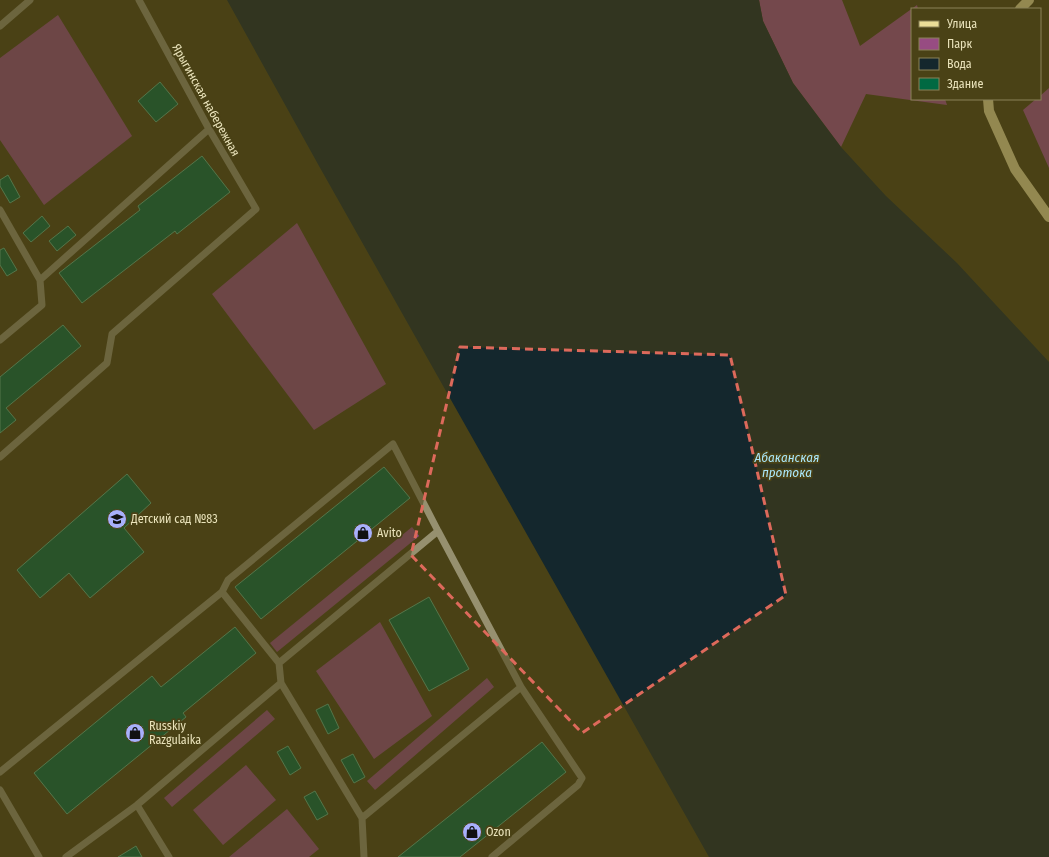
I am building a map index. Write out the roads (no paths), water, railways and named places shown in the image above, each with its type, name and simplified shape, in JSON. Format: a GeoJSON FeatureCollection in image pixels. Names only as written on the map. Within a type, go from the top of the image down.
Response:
{"type":"FeatureCollection","features":[{"type":"Feature","properties":{"kind":"main road"},"geometry":{"type":"LineString","coordinates":[[1021,8],[1029,0]]}},
{"type":"Feature","properties":{"kind":"main road"},"geometry":{"type":"LineString","coordinates":[[988,100],[988,111],[1014,169],[1049,217]]}},
{"type":"Feature","properties":{"kind":"street"},"geometry":{"type":"LineString","coordinates":[[0,26],[30,0]]}},
{"type":"Feature","properties":{"kind":"street","name":"Ярыгинская набережная"},"geometry":{"type":"LineString","coordinates":[[0,457],[107,363],[112,334],[256,209],[209,129],[139,0]]}},
{"type":"Feature","properties":{"kind":"street"},"geometry":{"type":"LineString","coordinates":[[40,280],[209,129]]}},
{"type":"Feature","properties":{"kind":"street"},"geometry":{"type":"LineString","coordinates":[[0,210],[40,280],[42,305],[0,340]]}},
{"type":"Feature","properties":{"kind":"street"},"geometry":{"type":"LineString","coordinates":[[0,772],[222,592],[228,580],[393,444],[521,687],[582,778],[578,785],[492,857]]}},
{"type":"Feature","properties":{"kind":"street"},"geometry":{"type":"LineString","coordinates":[[279,663],[438,531]]}},
{"type":"Feature","properties":{"kind":"street"},"geometry":{"type":"LineString","coordinates":[[222,592],[279,663],[281,683],[362,818],[363,857]]}},
{"type":"Feature","properties":{"kind":"street"},"geometry":{"type":"LineString","coordinates":[[66,857],[137,805],[281,683]]}},
{"type":"Feature","properties":{"kind":"street"},"geometry":{"type":"LineString","coordinates":[[362,818],[521,687]]}},
{"type":"Feature","properties":{"kind":"street"},"geometry":{"type":"LineString","coordinates":[[0,790],[40,857]]}},
{"type":"Feature","properties":{"kind":"street"},"geometry":{"type":"LineString","coordinates":[[137,805],[169,857]]}},
{"type":"Feature","properties":{"kind":"water","name":"Абаканская протока"},"geometry":{"type":"Polygon","coordinates":[[[227,0],[759,0],[763,21],[793,83],[841,147],[886,196],[957,263],[1049,362],[1049,857],[709,857],[227,0]]]}},
{"type":"Feature","properties":{"kind":"place","name":"Детский сад №83"},"geometry":{"type":"Point","coordinates":[117,519]}},
{"type":"Feature","properties":{"kind":"place","name":"Avito"},"geometry":{"type":"Point","coordinates":[363,533]}},
{"type":"Feature","properties":{"kind":"place","name":"Russkiy Razgulaika"},"geometry":{"type":"Point","coordinates":[135,733]}},
{"type":"Feature","properties":{"kind":"place","name":"Ozon"},"geometry":{"type":"Point","coordinates":[472,832]}}]}
